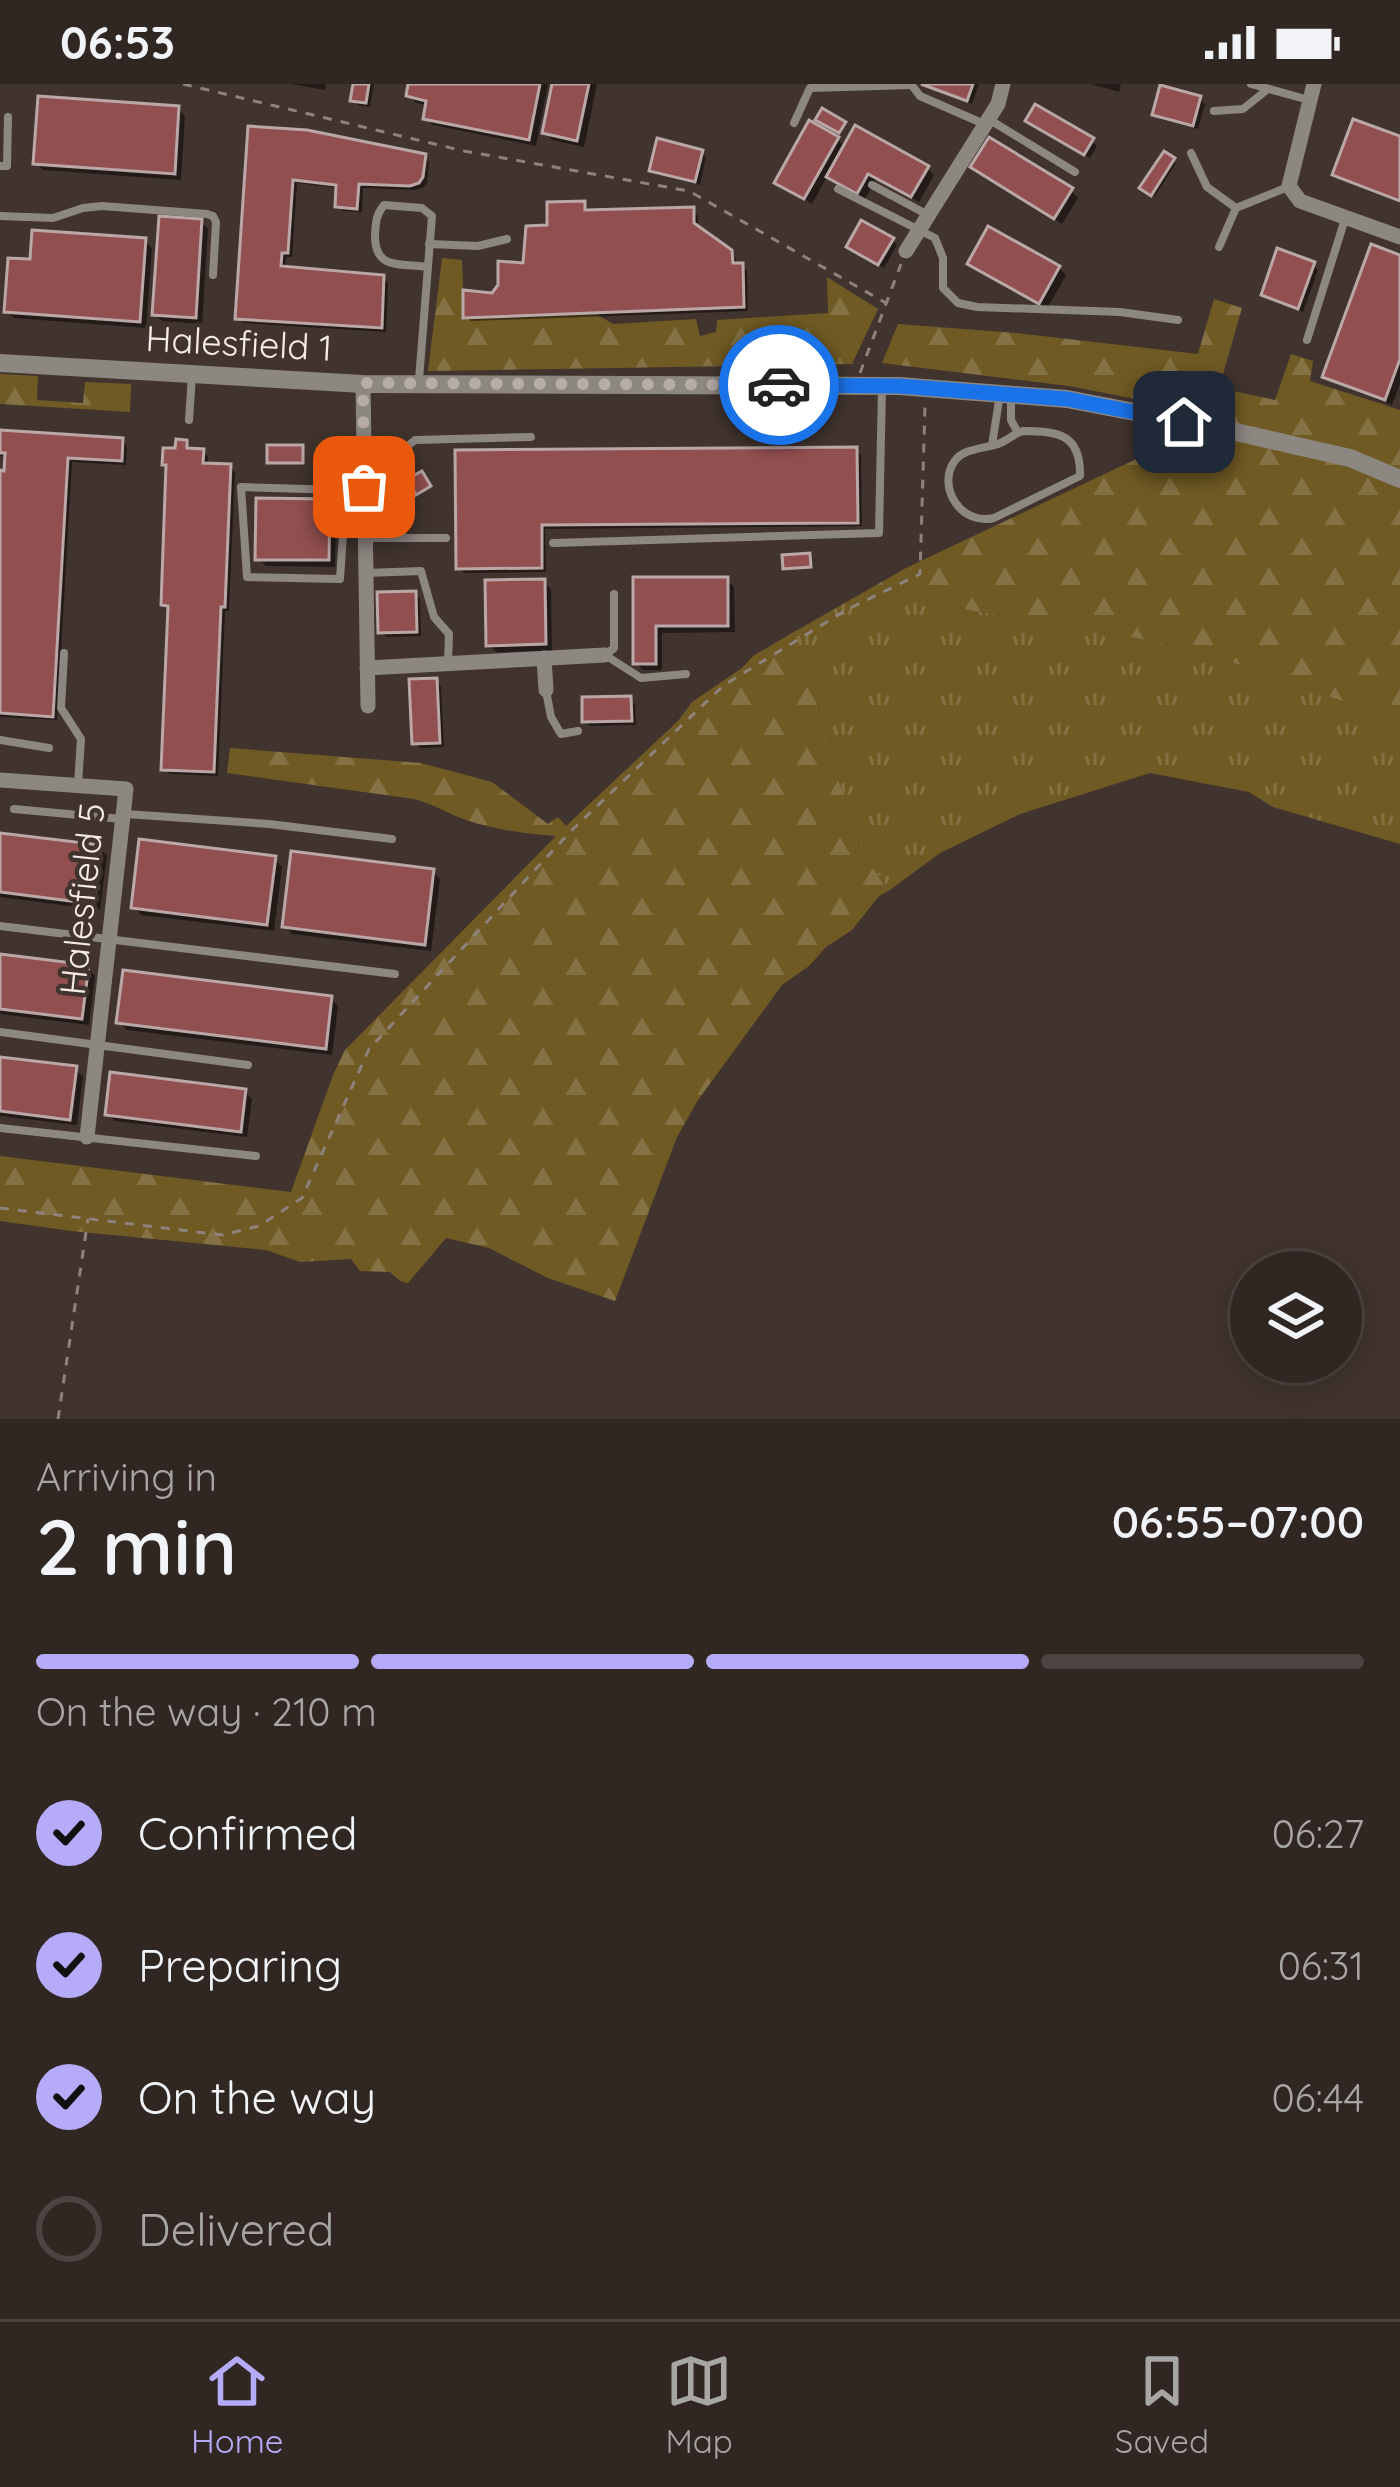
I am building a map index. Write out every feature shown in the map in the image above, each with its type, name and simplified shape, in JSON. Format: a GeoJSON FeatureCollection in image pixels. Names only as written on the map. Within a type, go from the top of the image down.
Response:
{"type":"FeatureCollection","features":[{"type":"Feature","properties":{"kind":"street"},"geometry":{"type":"LineString","coordinates":[[906,251],[998,104],[1004,84]]}},
{"type":"Feature","properties":{"kind":"street"},"geometry":{"type":"LineString","coordinates":[[1312,92],[1289,186],[1300,201],[1400,237]]}},
{"type":"Feature","properties":{"kind":"street","name":"Halesfield 1"},"geometry":{"type":"LineString","coordinates":[[0,363],[363,383],[882,386],[1067,399],[1350,458],[1400,479]]}},
{"type":"Feature","properties":{"kind":"street"},"geometry":{"type":"LineString","coordinates":[[363,383],[368,706]]}},
{"type":"Feature","properties":{"kind":"street"},"geometry":{"type":"LineString","coordinates":[[368,668],[605,655]]}},
{"type":"Feature","properties":{"kind":"street"},"geometry":{"type":"LineString","coordinates":[[544,658],[546,690]]}},
{"type":"Feature","properties":{"kind":"street","name":"Halesfield 5"},"geometry":{"type":"LineString","coordinates":[[0,780],[126,789],[87,1137]]}},
{"type":"Feature","properties":{"kind":"lane"},"geometry":{"type":"LineString","coordinates":[[794,123],[810,88],[911,84],[920,96],[987,122],[1075,172]]}},
{"type":"Feature","properties":{"kind":"lane"},"geometry":{"type":"LineString","coordinates":[[1251,84],[1312,92]]}},
{"type":"Feature","properties":{"kind":"lane"},"geometry":{"type":"LineString","coordinates":[[1214,111],[1243,110],[1268,88]]}},
{"type":"Feature","properties":{"kind":"lane"},"geometry":{"type":"LineString","coordinates":[[0,166],[7,166],[8,117]]}},
{"type":"Feature","properties":{"kind":"lane"},"geometry":{"type":"LineString","coordinates":[[1191,153],[1208,187],[1236,208]]}},
{"type":"Feature","properties":{"kind":"lane"},"geometry":{"type":"LineString","coordinates":[[872,185],[924,222],[943,257],[943,289],[958,303],[1178,320]]}},
{"type":"Feature","properties":{"kind":"lane"},"geometry":{"type":"LineString","coordinates":[[1220,247],[1236,208],[1289,186]]}},
{"type":"Feature","properties":{"kind":"lane"},"geometry":{"type":"LineString","coordinates":[[838,188],[924,222]]}},
{"type":"Feature","properties":{"kind":"lane"},"geometry":{"type":"LineString","coordinates":[[418,383],[428,266],[429,244],[432,216],[428,210],[384,205],[378,212],[378,256],[428,266]]}},
{"type":"Feature","properties":{"kind":"lane"},"geometry":{"type":"LineString","coordinates":[[0,216],[52,218],[102,206],[207,214],[216,222],[213,275]]}},
{"type":"Feature","properties":{"kind":"lane"},"geometry":{"type":"LineString","coordinates":[[1307,340],[1346,217]]}},
{"type":"Feature","properties":{"kind":"lane"},"geometry":{"type":"LineString","coordinates":[[429,244],[478,246],[507,238]]}},
{"type":"Feature","properties":{"kind":"lane"},"geometry":{"type":"LineString","coordinates":[[189,421],[193,374]]}},
{"type":"Feature","properties":{"kind":"lane"},"geometry":{"type":"LineString","coordinates":[[553,543],[880,533],[882,386]]}},
{"type":"Feature","properties":{"kind":"lane"},"geometry":{"type":"LineString","coordinates":[[1006,394],[1017,431]]}},
{"type":"Feature","properties":{"kind":"lane"},"geometry":{"type":"LineString","coordinates":[[992,445],[1006,394]]}},
{"type":"Feature","properties":{"kind":"lane"},"geometry":{"type":"LineString","coordinates":[[1017,431],[1052,431],[1063,435],[1077,452],[1080,476],[994,518],[972,519],[954,499],[949,472],[962,454],[992,445],[1017,431]]}},
{"type":"Feature","properties":{"kind":"lane"},"geometry":{"type":"LineString","coordinates":[[403,538],[404,449],[415,440],[532,437]]}},
{"type":"Feature","properties":{"kind":"lane"},"geometry":{"type":"LineString","coordinates":[[346,490],[340,579],[247,577],[242,487],[364,487]]}},
{"type":"Feature","properties":{"kind":"lane"},"geometry":{"type":"LineString","coordinates":[[365,538],[446,538]]}},
{"type":"Feature","properties":{"kind":"lane"},"geometry":{"type":"LineString","coordinates":[[365,573],[421,571],[434,617],[449,634],[448,664]]}},
{"type":"Feature","properties":{"kind":"lane"},"geometry":{"type":"LineString","coordinates":[[614,594],[614,648],[605,655],[641,678],[686,674]]}},
{"type":"Feature","properties":{"kind":"lane"},"geometry":{"type":"LineString","coordinates":[[64,653],[61,708],[81,739],[78,786]]}},
{"type":"Feature","properties":{"kind":"lane"},"geometry":{"type":"LineString","coordinates":[[546,690],[551,716],[561,734],[578,730]]}},
{"type":"Feature","properties":{"kind":"lane"},"geometry":{"type":"LineString","coordinates":[[0,740],[49,748]]}},
{"type":"Feature","properties":{"kind":"lane"},"geometry":{"type":"LineString","coordinates":[[14,809],[269,824],[392,839]]}},
{"type":"Feature","properties":{"kind":"lane"},"geometry":{"type":"LineString","coordinates":[[0,926],[395,974]]}},
{"type":"Feature","properties":{"kind":"lane"},"geometry":{"type":"LineString","coordinates":[[0,1032],[248,1065]]}},
{"type":"Feature","properties":{"kind":"lane"},"geometry":{"type":"LineString","coordinates":[[0,1128],[256,1156]]}},
{"type":"Feature","properties":{"kind":"path"},"geometry":{"type":"LineString","coordinates":[[183,84],[464,151],[688,191],[886,303]]}},
{"type":"Feature","properties":{"kind":"path"},"geometry":{"type":"LineString","coordinates":[[855,386],[906,251]]}},
{"type":"Feature","properties":{"kind":"path"},"geometry":{"type":"LineString","coordinates":[[0,1208],[222,1235],[260,1226],[302,1198],[369,1049],[572,830],[724,685],[848,609],[920,574],[926,388]]}},
{"type":"Feature","properties":{"kind":"path"},"geometry":{"type":"LineString","coordinates":[[58,1419],[88,1220]]}},
{"type":"Feature","properties":{"kind":"green space"},"geometry":{"type":"Polygon","coordinates":[[[442,258],[462,260],[464,317],[596,314],[613,324],[696,319],[700,336],[716,332],[717,320],[828,313],[827,277],[878,309],[852,364],[428,371],[442,258]]]}},
{"type":"Feature","properties":{"kind":"green space"},"geometry":{"type":"Polygon","coordinates":[[[1214,299],[1242,308],[1219,388],[1275,400],[1291,354],[1313,361],[1310,381],[1400,410],[1400,722],[1245,666],[1142,639],[938,605],[878,584],[1189,434],[1203,412],[1069,386],[882,363],[898,324],[1198,354],[1214,299]]]}},
{"type":"Feature","properties":{"kind":"green space"},"geometry":{"type":"Polygon","coordinates":[[[0,374],[38,376],[37,400],[83,403],[85,382],[131,384],[130,412],[0,404],[0,374]]]}},
{"type":"Feature","properties":{"kind":"green space"},"geometry":{"type":"Polygon","coordinates":[[[878,584],[938,605],[1142,639],[1246,666],[1400,722],[1400,844],[1273,807],[1249,792],[1150,773],[1020,814],[940,853],[890,890],[859,850],[857,827],[838,780],[815,687],[787,636],[878,584]]]}},
{"type":"Feature","properties":{"kind":"green space"},"geometry":{"type":"Polygon","coordinates":[[[787,636],[815,687],[838,780],[857,827],[859,850],[890,890],[879,896],[852,930],[782,985],[698,1100],[677,1137],[615,1301],[548,1278],[489,1248],[446,1238],[408,1283],[390,1272],[360,1271],[351,1259],[300,1262],[266,1250],[0,1221],[0,1156],[291,1192],[345,1050],[556,836],[480,824],[414,799],[227,773],[230,748],[421,763],[492,782],[548,824],[558,817],[566,826],[678,721],[692,702],[787,636]]]}},
{"type":"Feature","properties":{"kind":"building"},"geometry":{"type":"Polygon","coordinates":[[[353,84],[369,84],[366,103],[350,101],[353,84]]]}},
{"type":"Feature","properties":{"kind":"building"},"geometry":{"type":"Polygon","coordinates":[[[408,84],[540,84],[529,140],[423,119],[426,101],[406,96],[408,84]]]}},
{"type":"Feature","properties":{"kind":"building"},"geometry":{"type":"Polygon","coordinates":[[[552,84],[589,84],[577,141],[542,133],[552,84]]]}},
{"type":"Feature","properties":{"kind":"building"},"geometry":{"type":"Polygon","coordinates":[[[921,84],[973,84],[967,101],[921,84]]]}},
{"type":"Feature","properties":{"kind":"building"},"geometry":{"type":"Polygon","coordinates":[[[1160,85],[1201,96],[1193,126],[1152,115],[1160,85]]]}},
{"type":"Feature","properties":{"kind":"building"},"geometry":{"type":"Polygon","coordinates":[[[38,96],[179,106],[175,174],[33,164],[38,96]]]}},
{"type":"Feature","properties":{"kind":"building"},"geometry":{"type":"Polygon","coordinates":[[[1035,104],[1094,138],[1084,155],[1025,121],[1035,104]]]}},
{"type":"Feature","properties":{"kind":"building"},"geometry":{"type":"Polygon","coordinates":[[[822,108],[846,122],[839,133],[815,120],[822,108]]]}},
{"type":"Feature","properties":{"kind":"building"},"geometry":{"type":"Polygon","coordinates":[[[1353,119],[1400,136],[1400,201],[1332,175],[1353,119]]]}},
{"type":"Feature","properties":{"kind":"building"},"geometry":{"type":"Polygon","coordinates":[[[809,120],[839,137],[804,199],[774,183],[809,120]]]}},
{"type":"Feature","properties":{"kind":"building"},"geometry":{"type":"Polygon","coordinates":[[[855,125],[929,166],[911,197],[868,174],[857,194],[826,177],[855,125]]]}},
{"type":"Feature","properties":{"kind":"building"},"geometry":{"type":"Polygon","coordinates":[[[248,126],[307,130],[426,154],[419,183],[359,184],[357,209],[335,207],[336,185],[293,180],[288,253],[282,253],[281,266],[384,275],[382,328],[235,319],[248,126]]]}},
{"type":"Feature","properties":{"kind":"building"},"geometry":{"type":"Polygon","coordinates":[[[989,137],[1073,188],[1054,219],[970,167],[989,137]]]}},
{"type":"Feature","properties":{"kind":"building"},"geometry":{"type":"Polygon","coordinates":[[[657,138],[703,150],[695,182],[649,171],[657,138]]]}},
{"type":"Feature","properties":{"kind":"building"},"geometry":{"type":"Polygon","coordinates":[[[1164,151],[1175,158],[1151,196],[1139,188],[1164,151]]]}},
{"type":"Feature","properties":{"kind":"building"},"geometry":{"type":"Polygon","coordinates":[[[585,201],[585,210],[694,207],[694,223],[732,250],[733,263],[743,263],[744,307],[463,318],[463,290],[492,293],[498,285],[498,261],[523,263],[526,226],[547,225],[547,202],[585,201]]]}},
{"type":"Feature","properties":{"kind":"building"},"geometry":{"type":"Polygon","coordinates":[[[159,216],[202,219],[196,318],[152,315],[159,216]]]}},
{"type":"Feature","properties":{"kind":"building"},"geometry":{"type":"Polygon","coordinates":[[[861,220],[894,238],[878,265],[846,247],[861,220]]]}},
{"type":"Feature","properties":{"kind":"building"},"geometry":{"type":"Polygon","coordinates":[[[988,226],[1060,266],[1039,304],[967,264],[988,226]]]}},
{"type":"Feature","properties":{"kind":"building"},"geometry":{"type":"Polygon","coordinates":[[[32,230],[146,238],[140,322],[4,312],[8,258],[30,259],[32,230]]]}},
{"type":"Feature","properties":{"kind":"building"},"geometry":{"type":"Polygon","coordinates":[[[1371,244],[1400,255],[1400,359],[1385,400],[1322,377],[1371,244]]]}},
{"type":"Feature","properties":{"kind":"building"},"geometry":{"type":"Polygon","coordinates":[[[1277,248],[1315,262],[1298,309],[1261,295],[1277,248]]]}},
{"type":"Feature","properties":{"kind":"building"},"geometry":{"type":"Polygon","coordinates":[[[0,430],[123,438],[122,461],[68,458],[53,717],[0,713],[0,470],[4,471],[5,453],[0,453],[0,430]]]}},
{"type":"Feature","properties":{"kind":"building"},"geometry":{"type":"Polygon","coordinates":[[[176,439],[187,440],[187,448],[204,449],[203,463],[231,464],[214,772],[161,770],[168,606],[161,605],[166,465],[162,465],[163,448],[175,448],[176,439]]]}},
{"type":"Feature","properties":{"kind":"building"},"geometry":{"type":"Polygon","coordinates":[[[267,445],[303,445],[303,463],[267,463],[267,445]]]}},
{"type":"Feature","properties":{"kind":"building"},"geometry":{"type":"Polygon","coordinates":[[[857,447],[858,523],[542,525],[542,568],[456,569],[455,450],[857,447]]]}},
{"type":"Feature","properties":{"kind":"building"},"geometry":{"type":"Polygon","coordinates":[[[422,471],[431,486],[416,495],[407,479],[422,471]]]}},
{"type":"Feature","properties":{"kind":"building"},"geometry":{"type":"Polygon","coordinates":[[[256,498],[330,499],[329,560],[255,560],[256,498]]]}},
{"type":"Feature","properties":{"kind":"building"},"geometry":{"type":"Polygon","coordinates":[[[810,553],[811,567],[783,569],[782,555],[810,553]]]}},
{"type":"Feature","properties":{"kind":"building"},"geometry":{"type":"Polygon","coordinates":[[[633,577],[728,577],[728,626],[656,626],[656,664],[633,664],[633,577]]]}},
{"type":"Feature","properties":{"kind":"building"},"geometry":{"type":"Polygon","coordinates":[[[545,579],[546,644],[486,646],[485,580],[545,579]]]}},
{"type":"Feature","properties":{"kind":"building"},"geometry":{"type":"Polygon","coordinates":[[[416,591],[417,632],[378,633],[377,592],[416,591]]]}},
{"type":"Feature","properties":{"kind":"building"},"geometry":{"type":"Polygon","coordinates":[[[437,678],[440,743],[412,744],[409,679],[437,678]]]}},
{"type":"Feature","properties":{"kind":"building"},"geometry":{"type":"Polygon","coordinates":[[[631,696],[632,721],[582,722],[582,697],[631,696]]]}},
{"type":"Feature","properties":{"kind":"building"},"geometry":{"type":"Polygon","coordinates":[[[0,833],[101,845],[94,904],[0,892],[0,833]]]}},
{"type":"Feature","properties":{"kind":"building"},"geometry":{"type":"Polygon","coordinates":[[[139,839],[276,856],[267,925],[131,908],[139,839]]]}},
{"type":"Feature","properties":{"kind":"building"},"geometry":{"type":"Polygon","coordinates":[[[291,851],[434,869],[425,945],[282,927],[291,851]]]}},
{"type":"Feature","properties":{"kind":"building"},"geometry":{"type":"Polygon","coordinates":[[[0,954],[89,965],[82,1019],[0,1009],[0,954]]]}},
{"type":"Feature","properties":{"kind":"building"},"geometry":{"type":"Polygon","coordinates":[[[123,970],[332,996],[326,1049],[116,1023],[123,970]]]}},
{"type":"Feature","properties":{"kind":"building"},"geometry":{"type":"Polygon","coordinates":[[[0,1057],[77,1066],[70,1120],[0,1111],[0,1057]]]}},
{"type":"Feature","properties":{"kind":"building"},"geometry":{"type":"Polygon","coordinates":[[[110,1072],[246,1089],[241,1132],[105,1115],[110,1072]]]}},
{"type":"Feature","properties":{"kind":"way so far"},"geometry":{"type":"LineString","coordinates":[[364,487],[363,383],[779,385]]}},
{"type":"Feature","properties":{"kind":"route"},"geometry":{"type":"LineString","coordinates":[[779,385],[899,386],[1067,399],[1184,422]]}}]}
